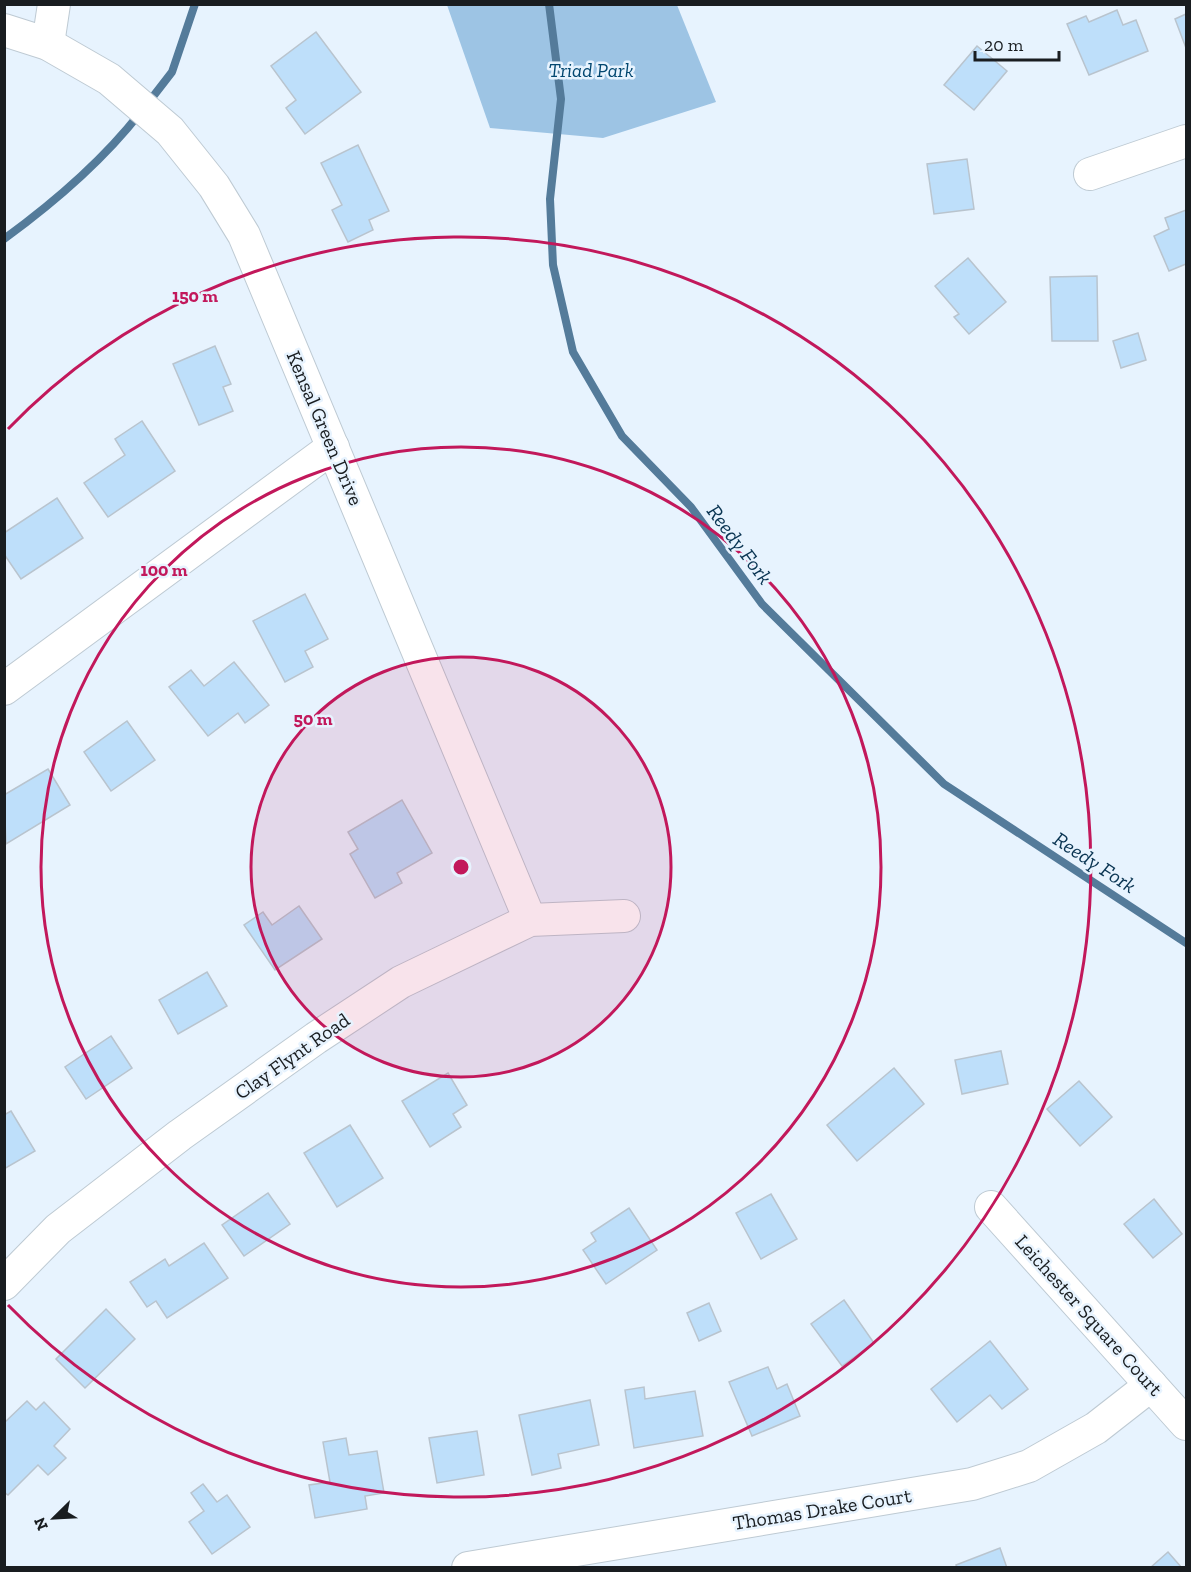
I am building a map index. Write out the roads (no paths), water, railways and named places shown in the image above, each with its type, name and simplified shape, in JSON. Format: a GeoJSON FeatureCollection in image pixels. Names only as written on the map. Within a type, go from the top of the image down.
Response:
{"type":"FeatureCollection","features":[{"type":"Feature","properties":{"kind":"street"},"geometry":{"type":"LineString","coordinates":[[48,44],[54,4]]}},
{"type":"Feature","properties":{"kind":"street","name":"Kensal Green Drive"},"geometry":{"type":"LineString","coordinates":[[4,30],[48,44],[108,79],[170,131],[214,186],[244,235],[531,920]]}},
{"type":"Feature","properties":{"kind":"street"},"geometry":{"type":"LineString","coordinates":[[1090,174],[1186,141]]}},
{"type":"Feature","properties":{"kind":"street"},"geometry":{"type":"LineString","coordinates":[[4,689],[333,447]]}},
{"type":"Feature","properties":{"kind":"street","name":"Clay Flynt Road"},"geometry":{"type":"LineString","coordinates":[[4,1284],[58,1229],[180,1135],[316,1038],[401,982],[531,920],[624,916]]}},
{"type":"Feature","properties":{"kind":"street","name":"Leichester Square Court"},"geometry":{"type":"LineString","coordinates":[[991,1207],[1186,1424]]}},
{"type":"Feature","properties":{"kind":"street","name":"Thomas Drake Court"},"geometry":{"type":"LineString","coordinates":[[468,1568],[972,1484],[1029,1466],[1096,1428],[1152,1385]]}},
{"type":"Feature","properties":{"kind":"waterway"},"geometry":{"type":"LineString","coordinates":[[148,103],[172,72],[195,4]]}},
{"type":"Feature","properties":{"kind":"waterway","name":"Reedy Fork"},"geometry":{"type":"LineString","coordinates":[[549,4],[561,99],[550,199],[553,265],[573,352],[622,436],[691,507],[762,604],[944,784],[1186,943]]}},
{"type":"Feature","properties":{"kind":"waterway"},"geometry":{"type":"LineString","coordinates":[[4,239],[76,180],[140,113]]}},
{"type":"Feature","properties":{"kind":"park label","name":"Triad Park"},"geometry":{"type":"Point","coordinates":[591,70]}}]}
